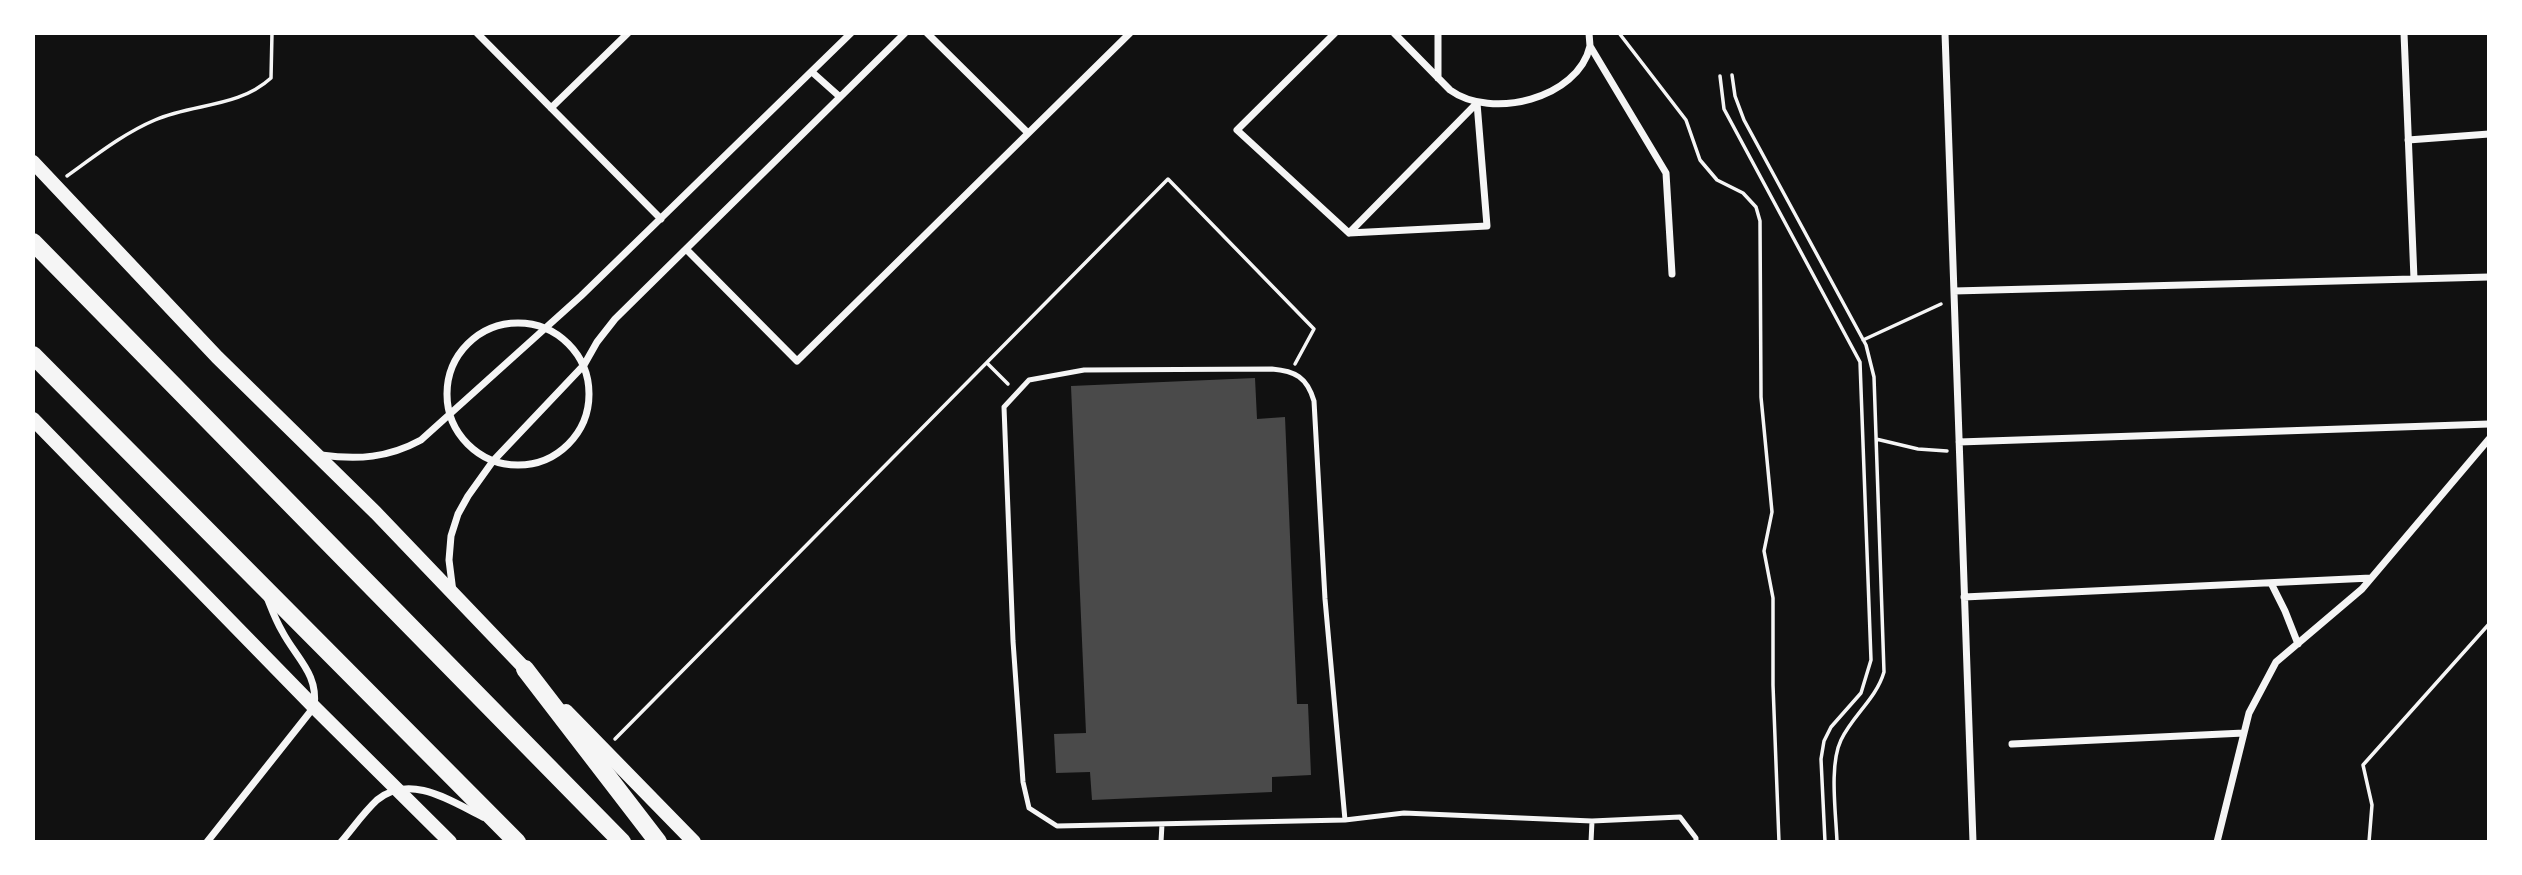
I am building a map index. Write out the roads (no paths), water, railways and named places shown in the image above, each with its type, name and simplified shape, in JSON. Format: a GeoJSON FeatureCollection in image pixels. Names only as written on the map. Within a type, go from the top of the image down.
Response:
{"type":"FeatureCollection","features":[{"type":"Feature","properties":{"kind":"highway"},"geometry":{"type":"LineString","coordinates":[[33,242],[622,842]]}},
{"type":"Feature","properties":{"kind":"highway"},"geometry":{"type":"LineString","coordinates":[[35,359],[517,842]]}},
{"type":"Feature","properties":{"kind":"highway"},"geometry":{"type":"LineString","coordinates":[[525,669],[658,842]]}},
{"type":"Feature","properties":{"kind":"main road"},"geometry":{"type":"LineString","coordinates":[[33,162],[217,357],[454,594],[694,842]]}},
{"type":"Feature","properties":{"kind":"main road"},"geometry":{"type":"LineString","coordinates":[[33,419],[450,842]]}},
{"type":"Feature","properties":{"kind":"street"},"geometry":{"type":"LineString","coordinates":[[477,33],[661,219]]}},
{"type":"Feature","properties":{"kind":"street"},"geometry":{"type":"LineString","coordinates":[[551,108],[628,33]]}},
{"type":"Feature","properties":{"kind":"street"},"geometry":{"type":"LineString","coordinates":[[316,454],[352,459],[386,455],[421,440],[582,296],[851,33]]}},
{"type":"Feature","properties":{"kind":"street"},"geometry":{"type":"LineString","coordinates":[[454,594],[449,560],[454,526],[468,496],[493,461],[584,365],[615,319],[905,33]]}},
{"type":"Feature","properties":{"kind":"street"},"geometry":{"type":"LineString","coordinates":[[927,33],[1028,133]]}},
{"type":"Feature","properties":{"kind":"street"},"geometry":{"type":"LineString","coordinates":[[686,249],[797,360],[1130,33]]}},
{"type":"Feature","properties":{"kind":"street"},"geometry":{"type":"LineString","coordinates":[[1335,33],[1237,130],[1349,233],[1487,226],[1477,103]]}},
{"type":"Feature","properties":{"kind":"street"},"geometry":{"type":"LineString","coordinates":[[1394,33],[1458,96],[1477,103],[1509,104],[1562,86],[1581,68],[1590,46]]}},
{"type":"Feature","properties":{"kind":"street"},"geometry":{"type":"LineString","coordinates":[[1438,33],[1438,78]]}},
{"type":"Feature","properties":{"kind":"street"},"geometry":{"type":"LineString","coordinates":[[1589,33],[1590,46],[1666,173],[1672,274]]}},
{"type":"Feature","properties":{"kind":"street"},"geometry":{"type":"LineString","coordinates":[[1945,33],[1973,842]]}},
{"type":"Feature","properties":{"kind":"street"},"geometry":{"type":"LineString","coordinates":[[2404,33],[2414,279]]}},
{"type":"Feature","properties":{"kind":"street"},"geometry":{"type":"LineString","coordinates":[[812,72],[840,97]]}},
{"type":"Feature","properties":{"kind":"street"},"geometry":{"type":"LineString","coordinates":[[1349,233],[1477,103]]}},
{"type":"Feature","properties":{"kind":"street"},"geometry":{"type":"LineString","coordinates":[[2408,139],[2489,134]]}},
{"type":"Feature","properties":{"kind":"street"},"geometry":{"type":"LineString","coordinates":[[1954,291],[2489,277]]}},
{"type":"Feature","properties":{"kind":"street"},"geometry":{"type":"LineString","coordinates":[[523,322],[545,328],[562,337],[575,350],[584,365],[590,389],[588,412],[578,434],[570,443],[540,462],[516,466],[493,461],[474,451],[459,436],[449,416],[446,393],[450,370],[461,350],[478,334],[499,325],[523,322]]}},
{"type":"Feature","properties":{"kind":"street"},"geometry":{"type":"LineString","coordinates":[[1959,442],[2489,425]]}},
{"type":"Feature","properties":{"kind":"street"},"geometry":{"type":"LineString","coordinates":[[2217,842],[2249,713],[2276,663],[2362,589],[2489,439]]}},
{"type":"Feature","properties":{"kind":"street"},"geometry":{"type":"LineString","coordinates":[[1964,597],[2371,578]]}},
{"type":"Feature","properties":{"kind":"street"},"geometry":{"type":"LineString","coordinates":[[2271,583],[2298,644]]}},
{"type":"Feature","properties":{"kind":"street"},"geometry":{"type":"LineString","coordinates":[[207,842],[314,707],[316,693],[311,674],[282,633],[262,586]]}},
{"type":"Feature","properties":{"kind":"street"},"geometry":{"type":"LineString","coordinates":[[2012,744],[2244,733]]}},
{"type":"Feature","properties":{"kind":"street"},"geometry":{"type":"LineString","coordinates":[[341,842],[375,802],[397,788],[425,790],[500,825]]}},
{"type":"Feature","properties":{"kind":"lane"},"geometry":{"type":"LineString","coordinates":[[1345,820],[1325,599],[1314,401],[1310,387],[1303,378],[1291,371],[1272,369],[1084,370],[1029,380],[1003,407],[1023,782],[1029,808],[1057,826],[1345,820],[1404,813],[1592,821],[1680,817],[1696,838],[1696,842]]}},
{"type":"Feature","properties":{"kind":"lane"},"geometry":{"type":"LineString","coordinates":[[1591,842],[1592,821]]}},
{"type":"Feature","properties":{"kind":"lane"},"geometry":{"type":"LineString","coordinates":[[1161,824],[1161,842]]}}]}
